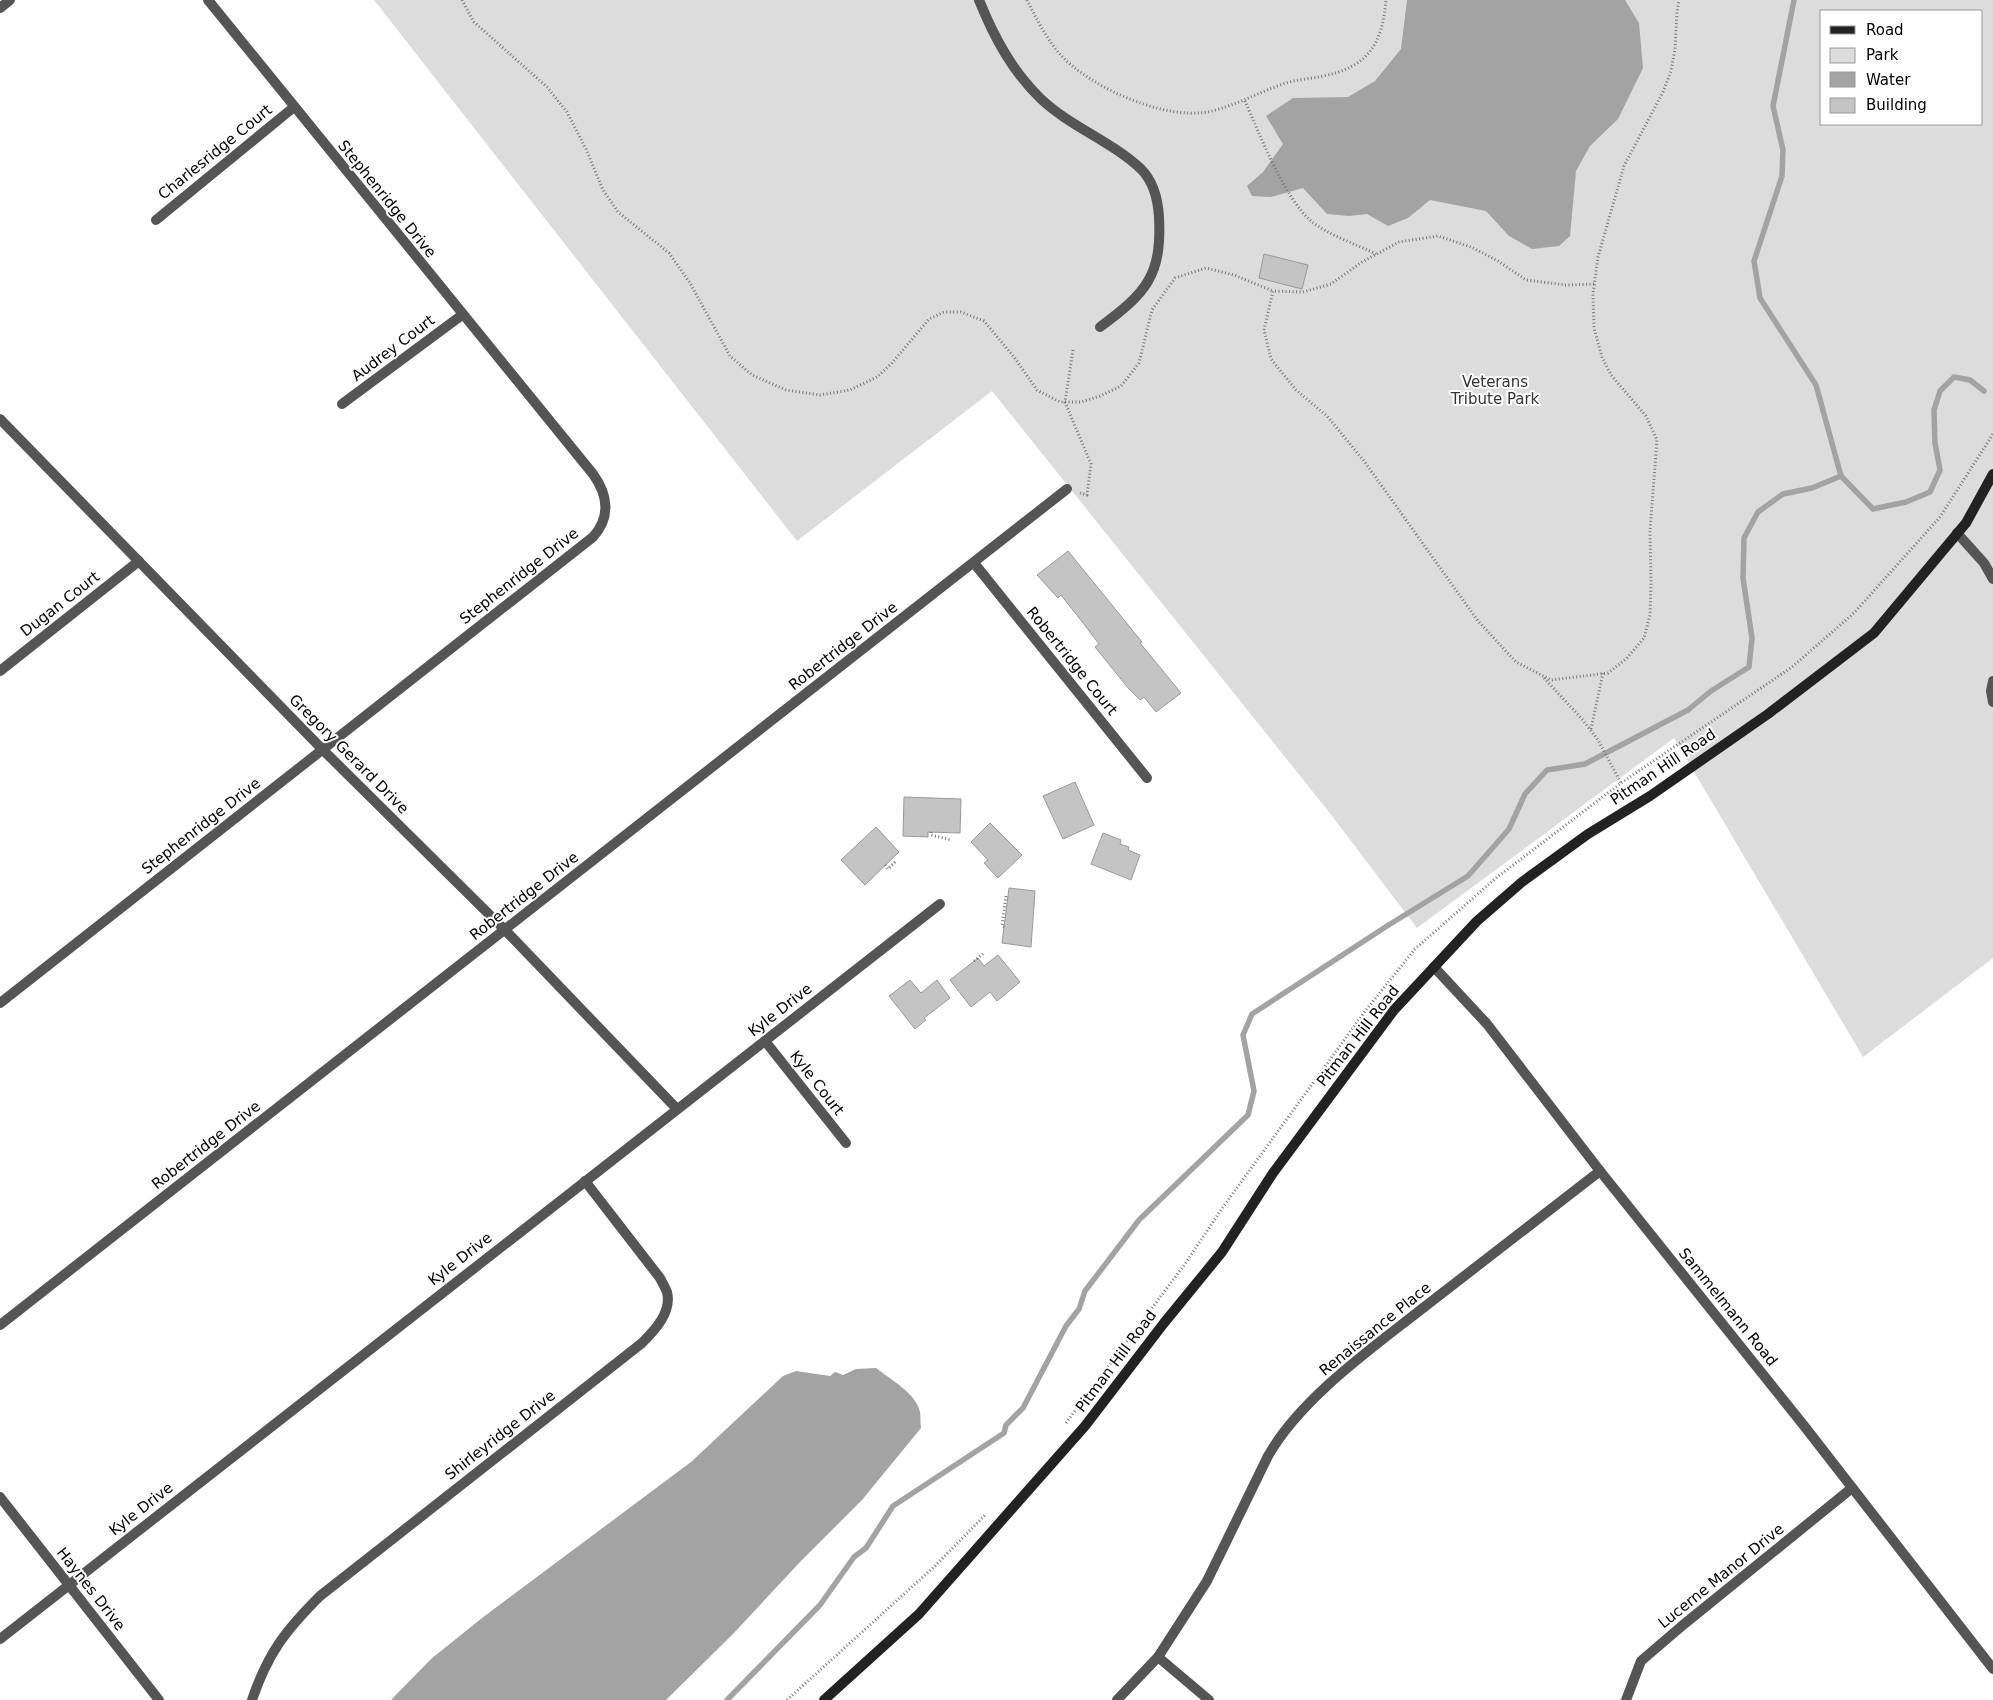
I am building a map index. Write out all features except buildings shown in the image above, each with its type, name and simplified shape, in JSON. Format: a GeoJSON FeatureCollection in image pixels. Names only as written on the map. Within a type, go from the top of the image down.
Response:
{"type":"FeatureCollection","features":[{"type":"Feature","properties":{"kind":"main road","name":"Pitman Hill Road"},"geometry":{"type":"LineString","coordinates":[[824,1700],[919,1614],[1085,1426],[1164,1322],[1222,1252],[1273,1173],[1394,1010],[1477,921],[1522,882],[1588,834],[1650,796],[1768,714],[1874,633],[1966,523],[1993,474]]}},
{"type":"Feature","properties":{"kind":"street"},"geometry":{"type":"LineString","coordinates":[[0,8],[10,0]]}},
{"type":"Feature","properties":{"kind":"street","name":"Stephenridge Drive"},"geometry":{"type":"LineString","coordinates":[[0,1003],[593,537],[604,519],[604,494],[602,487],[208,0]]}},
{"type":"Feature","properties":{"kind":"street"},"geometry":{"type":"LineString","coordinates":[[979,0],[999,44],[1018,74],[1042,100],[1068,120],[1114,149],[1141,170],[1155,189],[1159,211],[1160,240],[1156,267],[1141,292],[1100,327]]}},
{"type":"Feature","properties":{"kind":"street","name":"Charlesridge Court"},"geometry":{"type":"LineString","coordinates":[[156,220],[294,107]]}},
{"type":"Feature","properties":{"kind":"street","name":"Audrey Court"},"geometry":{"type":"LineString","coordinates":[[342,404],[462,315]]}},
{"type":"Feature","properties":{"kind":"street","name":"Gregory Gerard Drive"},"geometry":{"type":"LineString","coordinates":[[0,419],[323,750],[505,930],[678,1109]]}},
{"type":"Feature","properties":{"kind":"street","name":"Robertridge Drive"},"geometry":{"type":"LineString","coordinates":[[0,1326],[1067,490]]}},
{"type":"Feature","properties":{"kind":"street"},"geometry":{"type":"LineString","coordinates":[[1957,533],[1984,563],[1993,579]]}},
{"type":"Feature","properties":{"kind":"street","name":"Dugan Court"},"geometry":{"type":"LineString","coordinates":[[0,671],[139,561]]}},
{"type":"Feature","properties":{"kind":"street","name":"Robertridge Court"},"geometry":{"type":"LineString","coordinates":[[974,563],[1147,778]]}},
{"type":"Feature","properties":{"kind":"street"},"geometry":{"type":"LineString","coordinates":[[1993,682],[1991,691],[1993,702]]}},
{"type":"Feature","properties":{"kind":"street","name":"Kyle Drive"},"geometry":{"type":"LineString","coordinates":[[0,1639],[940,904]]}},
{"type":"Feature","properties":{"kind":"street","name":"Sammelmann Road"},"geometry":{"type":"LineString","coordinates":[[1434,967],[1487,1024],[1600,1171],[1799,1419],[1993,1669]]}},
{"type":"Feature","properties":{"kind":"street","name":"Kyle Court"},"geometry":{"type":"LineString","coordinates":[[765,1041],[846,1143]]}},
{"type":"Feature","properties":{"kind":"street","name":"Renaissance Place"},"geometry":{"type":"LineString","coordinates":[[1117,1700],[1158,1657],[1207,1581],[1268,1456],[1279,1436],[1293,1420],[1346,1369],[1600,1171]]}},
{"type":"Feature","properties":{"kind":"street","name":"Shirleyridge Drive"},"geometry":{"type":"LineString","coordinates":[[252,1700],[269,1657],[284,1635],[320,1596],[634,1349],[657,1328],[665,1311],[667,1294],[660,1278],[585,1181]]}},
{"type":"Feature","properties":{"kind":"street","name":"Lucerne Manor Drive"},"geometry":{"type":"LineString","coordinates":[[1626,1700],[1640,1662],[1682,1625],[1852,1488]]}},
{"type":"Feature","properties":{"kind":"street","name":"Haynes Drive"},"geometry":{"type":"LineString","coordinates":[[0,1497],[159,1700]]}},
{"type":"Feature","properties":{"kind":"street"},"geometry":{"type":"LineString","coordinates":[[1158,1657],[1210,1700]]}},
{"type":"Feature","properties":{"kind":"path"},"geometry":{"type":"LineString","coordinates":[[462,0],[474,22],[552,93],[567,112],[586,149],[603,190],[618,212],[669,253],[690,282],[730,356],[752,375],[786,390],[820,395],[850,390],[877,377],[929,319],[944,312],[962,312],[984,322],[1014,357],[1036,390],[1060,402],[1081,402],[1121,386],[1139,363],[1152,310],[1175,278],[1206,268],[1234,275],[1273,290],[1303,292],[1332,284],[1362,262],[1399,242],[1438,236],[1471,247],[1498,261],[1526,280],[1566,285],[1594,284]]}},
{"type":"Feature","properties":{"kind":"path"},"geometry":{"type":"LineString","coordinates":[[1027,0],[1041,28],[1058,52],[1080,73],[1105,88],[1159,108],[1182,112],[1206,112],[1244,101],[1287,82],[1325,76],[1350,68],[1365,59],[1379,38],[1385,17],[1386,0]]}},
{"type":"Feature","properties":{"kind":"path"},"geometry":{"type":"LineString","coordinates":[[1273,290],[1264,330],[1271,359],[1296,390],[1327,416],[1364,462],[1478,621],[1516,662],[1551,680],[1608,673],[1626,659],[1644,638],[1650,616],[1650,531],[1657,440],[1646,416],[1611,375],[1602,357],[1594,328],[1594,284],[1606,222],[1624,166],[1672,71],[1676,49],[1677,12],[1680,0]]}},
{"type":"Feature","properties":{"kind":"path"},"geometry":{"type":"LineString","coordinates":[[1244,101],[1294,202],[1311,222],[1377,254]]}},
{"type":"Feature","properties":{"kind":"path"},"geometry":{"type":"LineString","coordinates":[[1067,490],[1087,496],[1091,464],[1065,402],[1073,350]]}},
{"type":"Feature","properties":{"kind":"path"},"geometry":{"type":"LineString","coordinates":[[1061,1430],[1185,1264],[1223,1207],[1366,1010],[1415,949],[1496,878],[1621,783],[1792,667],[1854,613],[1940,517],[1993,434]]}},
{"type":"Feature","properties":{"kind":"path"},"geometry":{"type":"LineString","coordinates":[[1591,730],[1604,673]]}},
{"type":"Feature","properties":{"kind":"path"},"geometry":{"type":"LineString","coordinates":[[1542,676],[1600,742],[1621,783]]}},
{"type":"Feature","properties":{"kind":"path"},"geometry":{"type":"LineString","coordinates":[[932,832],[931,835],[950,840]]}},
{"type":"Feature","properties":{"kind":"path"},"geometry":{"type":"LineString","coordinates":[[885,865],[888,869],[896,861]]}},
{"type":"Feature","properties":{"kind":"path"},"geometry":{"type":"LineString","coordinates":[[1004,926],[1002,926],[1006,896]]}},
{"type":"Feature","properties":{"kind":"path"},"geometry":{"type":"LineString","coordinates":[[974,961],[984,953]]}},
{"type":"Feature","properties":{"kind":"path"},"geometry":{"type":"LineString","coordinates":[[787,1700],[935,1566],[987,1512]]}},
{"type":"Feature","properties":{"kind":"green space","name":"Veterans Tribute Park"},"geometry":{"type":"Polygon","coordinates":[[[374,0],[1993,0],[1993,958],[1863,1057],[1674,738],[1417,928],[1329,812],[992,391],[797,541],[374,0]]]}},
{"type":"Feature","properties":{"kind":"water"},"geometry":{"type":"Polygon","coordinates":[[[1407,0],[1625,0],[1639,23],[1643,68],[1618,119],[1590,146],[1576,171],[1570,236],[1559,246],[1532,249],[1509,236],[1486,211],[1430,200],[1408,218],[1388,226],[1367,214],[1349,216],[1327,214],[1303,188],[1271,197],[1252,196],[1247,186],[1263,172],[1283,144],[1266,116],[1293,98],[1348,97],[1375,81],[1401,49],[1407,0]]]}},
{"type":"Feature","properties":{"kind":"water"},"geometry":{"type":"Polygon","coordinates":[[[876,1368],[902,1387],[914,1399],[920,1412],[921,1428],[862,1500],[800,1562],[733,1634],[666,1700],[391,1700],[431,1659],[482,1618],[691,1462],[783,1376],[796,1371],[830,1376],[835,1372],[843,1375],[856,1369],[876,1368]]]}},
{"type":"Feature","properties":{"kind":"waterway"},"geometry":{"type":"LineString","coordinates":[[1794,0],[1773,106],[1783,150],[1782,176],[1754,261],[1760,298],[1816,385],[1841,476],[1873,509],[1906,502],[1930,492],[1940,470],[1935,443],[1934,410],[1940,391],[1954,377],[1970,380],[1984,391]]}},
{"type":"Feature","properties":{"kind":"waterway"},"geometry":{"type":"LineString","coordinates":[[727,1700],[820,1605],[854,1557],[866,1548],[893,1506],[1004,1433],[1006,1425],[1023,1408],[1066,1326],[1079,1309],[1085,1291],[1139,1220],[1248,1115],[1254,1091],[1243,1035],[1252,1014],[1468,876],[1509,829],[1525,794],[1547,770],[1585,764],[1688,710],[1711,691],[1749,667],[1752,638],[1743,578],[1744,538],[1758,512],[1783,494],[1812,488],[1841,476]]}}]}
